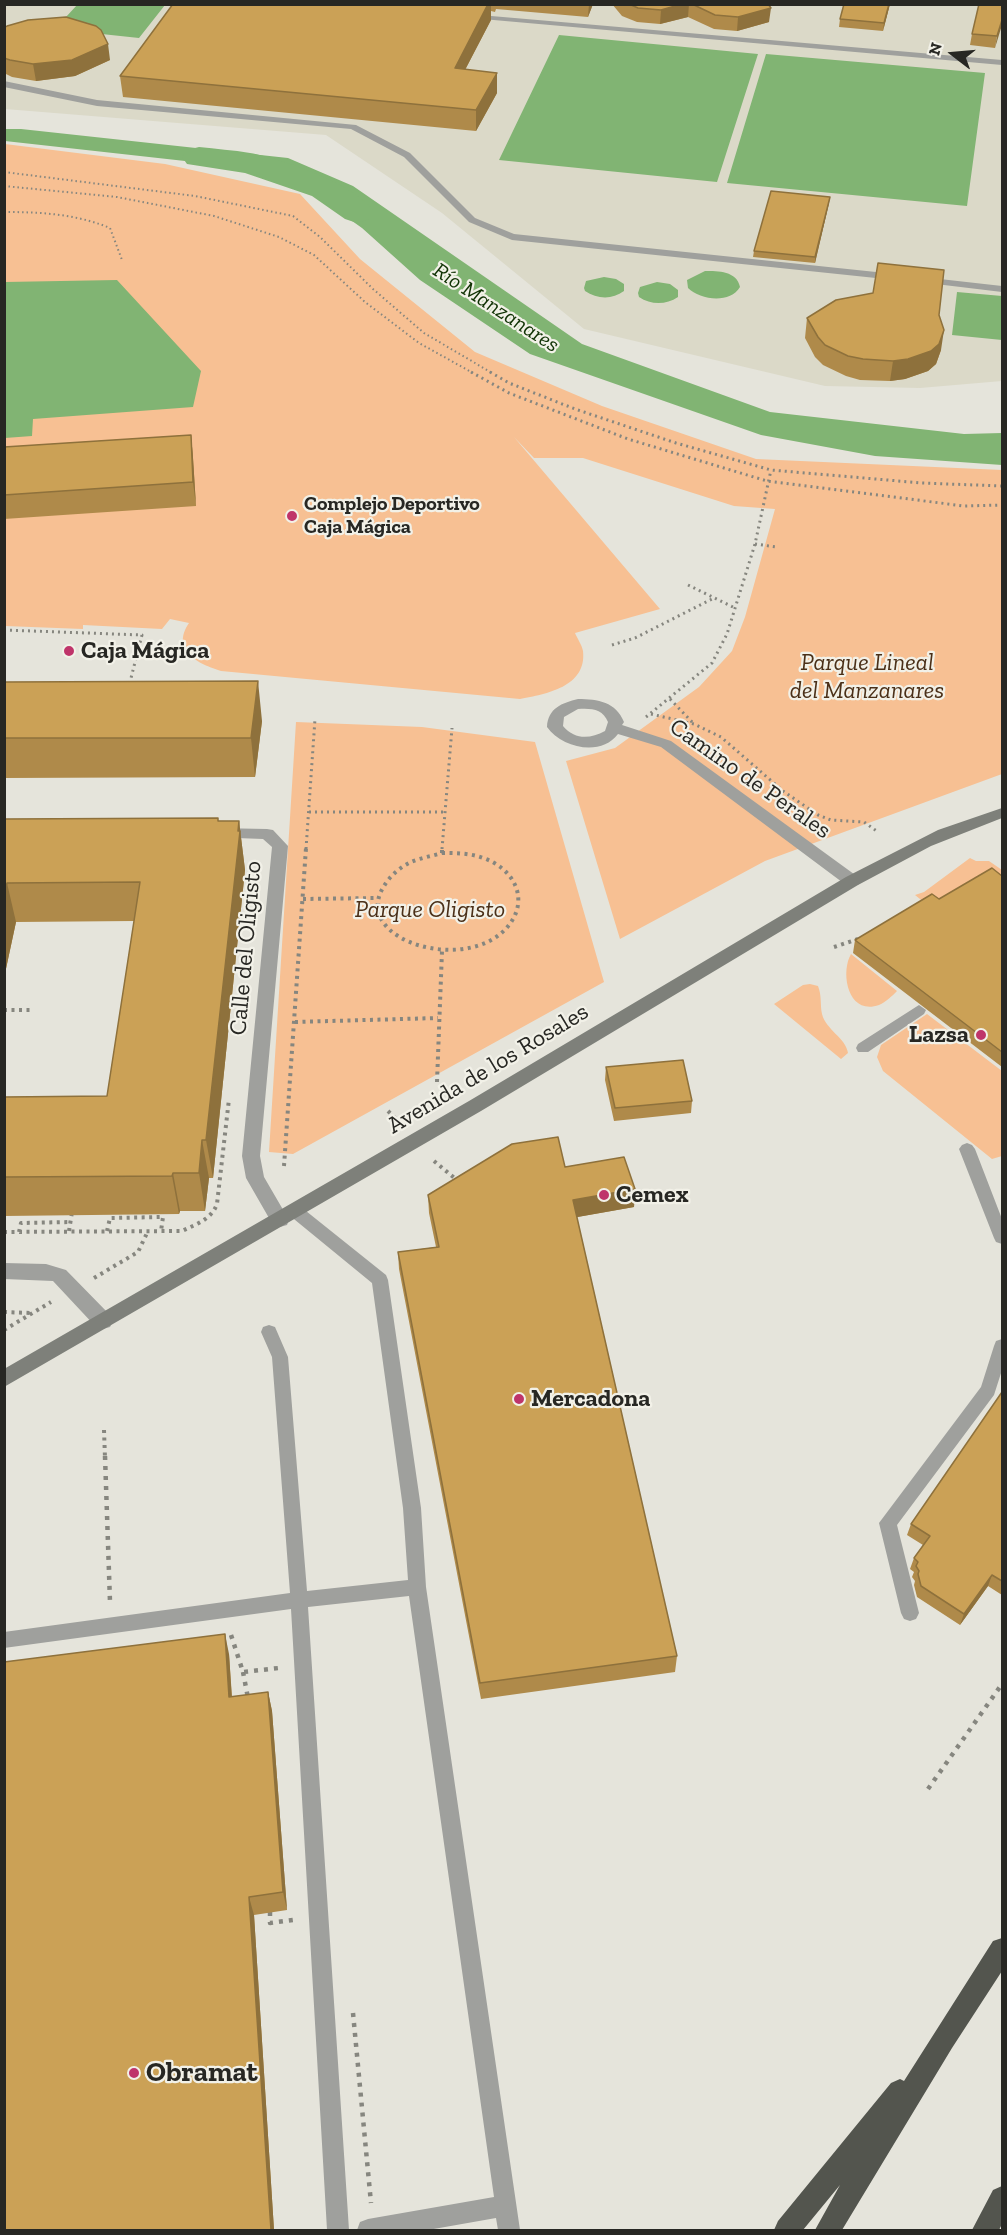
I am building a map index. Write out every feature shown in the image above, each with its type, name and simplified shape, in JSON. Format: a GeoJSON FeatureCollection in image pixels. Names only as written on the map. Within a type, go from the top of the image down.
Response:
{"type":"FeatureCollection","features":[{"type":"Feature","properties":{"kind":"highway"},"geometry":{"type":"LineString","coordinates":[[828,2230],[943,2039],[1002,1950]]}},
{"type":"Feature","properties":{"kind":"highway"},"geometry":{"type":"LineString","coordinates":[[788,2230],[943,2039]]}},
{"type":"Feature","properties":{"kind":"highway"},"geometry":{"type":"LineString","coordinates":[[987,2230],[1001,2202]]}},
{"type":"Feature","properties":{"kind":"main road","name":"Avenida de los Rosales"},"geometry":{"type":"LineString","coordinates":[[4,1379],[287,1216],[852,881],[904,852],[972,821],[1002,813]]}},
{"type":"Feature","properties":{"kind":"street","name":"Camino de Perales"},"geometry":{"type":"LineString","coordinates":[[615,728],[666,744],[852,881]]}},
{"type":"Feature","properties":{"kind":"street","name":"Calle del Oligisto"},"geometry":{"type":"LineString","coordinates":[[198,833],[267,834],[280,846],[251,1156],[255,1178],[287,1216]]}},
{"type":"Feature","properties":{"kind":"street"},"geometry":{"type":"LineString","coordinates":[[4,1271],[46,1272],[59,1275],[103,1321]]}},
{"type":"Feature","properties":{"kind":"lane"},"geometry":{"type":"LineString","coordinates":[[456,14],[1002,63]]}},
{"type":"Feature","properties":{"kind":"lane"},"geometry":{"type":"LineString","coordinates":[[4,84],[97,103],[352,127],[407,155],[472,220],[512,237],[1002,289]]}},
{"type":"Feature","properties":{"kind":"lane"},"geometry":{"type":"LineString","coordinates":[[863,1048],[919,1010]]}},
{"type":"Feature","properties":{"kind":"lane"},"geometry":{"type":"LineString","coordinates":[[967,1149],[1002,1238]]}},
{"type":"Feature","properties":{"kind":"lane"},"geometry":{"type":"LineString","coordinates":[[287,1216],[380,1280],[412,1508],[417,1587],[509,2230]]}},
{"type":"Feature","properties":{"kind":"lane"},"geometry":{"type":"LineString","coordinates":[[269,1332],[280,1357],[303,1665],[338,2230]]}},
{"type":"Feature","properties":{"kind":"lane"},"geometry":{"type":"LineString","coordinates":[[910,1613],[888,1523],[988,1390],[1002,1346]]}},
{"type":"Feature","properties":{"kind":"lane"},"geometry":{"type":"LineString","coordinates":[[4,1640],[298,1600],[417,1587]]}},
{"type":"Feature","properties":{"kind":"lane"},"geometry":{"type":"LineString","coordinates":[[368,2230],[506,2206]]}},
{"type":"Feature","properties":{"kind":"path"},"geometry":{"type":"LineString","coordinates":[[4,172],[195,196],[293,216],[321,237],[373,289],[424,333],[509,383],[575,409],[676,443],[771,471],[922,483],[1002,486]]}},
{"type":"Feature","properties":{"kind":"path"},"geometry":{"type":"LineString","coordinates":[[4,186],[117,197],[214,216],[279,237],[314,255],[365,302],[419,343],[509,393],[628,440],[767,481],[964,506],[1002,505]]}},
{"type":"Feature","properties":{"kind":"path"},"geometry":{"type":"LineString","coordinates":[[4,212],[51,213],[96,222],[110,228],[122,260]]}},
{"type":"Feature","properties":{"kind":"path"},"geometry":{"type":"LineString","coordinates":[[644,718],[712,663],[727,634],[755,544],[771,471]]}},
{"type":"Feature","properties":{"kind":"path"},"geometry":{"type":"LineString","coordinates":[[755,544],[777,547]]}},
{"type":"Feature","properties":{"kind":"path"},"geometry":{"type":"LineString","coordinates":[[687,585],[735,608]]}},
{"type":"Feature","properties":{"kind":"path"},"geometry":{"type":"LineString","coordinates":[[612,645],[635,638],[714,598]]}},
{"type":"Feature","properties":{"kind":"path"},"geometry":{"type":"LineString","coordinates":[[4,630],[142,635],[131,678]]}},
{"type":"Feature","properties":{"kind":"path"},"geometry":{"type":"LineString","coordinates":[[670,699],[694,724]]}},
{"type":"Feature","properties":{"kind":"path"},"geometry":{"type":"LineString","coordinates":[[650,714],[694,724],[720,737],[802,806],[831,820],[864,822],[878,832]]}},
{"type":"Feature","properties":{"kind":"path"},"geometry":{"type":"LineString","coordinates":[[284,1166],[315,718]]}},
{"type":"Feature","properties":{"kind":"path"},"geometry":{"type":"LineString","coordinates":[[442,853],[452,728]]}},
{"type":"Feature","properties":{"kind":"path"},"geometry":{"type":"LineString","coordinates":[[309,812],[444,812]]}},
{"type":"Feature","properties":{"kind":"path"},"geometry":{"type":"LineString","coordinates":[[465,853],[487,859],[505,870],[516,884],[520,900],[517,916],[512,924],[489,943],[466,950],[442,951],[420,948],[401,939],[386,928],[379,913],[377,898],[382,884],[392,872],[406,863],[423,856],[465,853]]}},
{"type":"Feature","properties":{"kind":"path"},"geometry":{"type":"LineString","coordinates":[[278,856],[306,856]]}},
{"type":"Feature","properties":{"kind":"path"},"geometry":{"type":"LineString","coordinates":[[303,899],[377,898]]}},
{"type":"Feature","properties":{"kind":"path"},"geometry":{"type":"LineString","coordinates":[[834,947],[860,938]]}},
{"type":"Feature","properties":{"kind":"path"},"geometry":{"type":"LineString","coordinates":[[851,943],[859,949]]}},
{"type":"Feature","properties":{"kind":"path"},"geometry":{"type":"LineString","coordinates":[[437,1082],[442,951]]}},
{"type":"Feature","properties":{"kind":"path"},"geometry":{"type":"LineString","coordinates":[[4,1010],[32,1010]]}},
{"type":"Feature","properties":{"kind":"path"},"geometry":{"type":"LineString","coordinates":[[295,1022],[438,1018]]}},
{"type":"Feature","properties":{"kind":"path"},"geometry":{"type":"LineString","coordinates":[[4,1232],[182,1231],[206,1218],[215,1211],[219,1193],[230,1089]]}},
{"type":"Feature","properties":{"kind":"path"},"geometry":{"type":"LineString","coordinates":[[388,1111],[398,1121]]}},
{"type":"Feature","properties":{"kind":"path"},"geometry":{"type":"LineString","coordinates":[[435,1161],[460,1182]]}},
{"type":"Feature","properties":{"kind":"path"},"geometry":{"type":"LineString","coordinates":[[69,1232],[72,1212]]}},
{"type":"Feature","properties":{"kind":"path"},"geometry":{"type":"LineString","coordinates":[[107,1231],[110,1218],[142,1216],[163,1217],[162,1231]]}},
{"type":"Feature","properties":{"kind":"path"},"geometry":{"type":"LineString","coordinates":[[19,1232],[21,1223],[71,1222]]}},
{"type":"Feature","properties":{"kind":"path"},"geometry":{"type":"LineString","coordinates":[[4,1312],[32,1313]]}},
{"type":"Feature","properties":{"kind":"path"},"geometry":{"type":"LineString","coordinates":[[104,1430],[111,1626]]}},
{"type":"Feature","properties":{"kind":"path"},"geometry":{"type":"LineString","coordinates":[[222,1636],[233,1635],[250,1704]]}},
{"type":"Feature","properties":{"kind":"path"},"geometry":{"type":"LineString","coordinates":[[243,1672],[303,1665]]}},
{"type":"Feature","properties":{"kind":"path"},"geometry":{"type":"LineString","coordinates":[[928,1789],[1002,1684]]}},
{"type":"Feature","properties":{"kind":"shaded area"},"geometry":{"type":"Polygon","coordinates":[[[4,5],[1002,5],[1002,381],[920,388],[825,386],[584,329],[442,213],[326,135],[5,109],[4,5]]]}},
{"type":"Feature","properties":{"kind":"green space","name":"Parque Lineal del Manzanares"},"geometry":{"type":"Polygon","coordinates":[[[5,144],[165,164],[300,194],[360,259],[475,352],[602,406],[756,459],[1002,470],[1002,774],[765,861],[620,939],[566,761],[615,748],[699,687],[732,651],[745,617],[775,509],[734,506],[583,458],[534,458],[514,437],[660,609],[575,633],[583,651],[583,663],[572,681],[563,687],[520,699],[221,671],[190,655],[183,641],[189,623],[170,619],[162,629],[83,625],[83,629],[5,626],[5,144]]]}},
{"type":"Feature","properties":{"kind":"green space","name":"Parque Oligisto"},"geometry":{"type":"Polygon","coordinates":[[[296,722],[422,727],[535,742],[604,982],[293,1154],[269,1152],[296,722]]]}},
{"type":"Feature","properties":{"kind":"green space"},"geometry":{"type":"Polygon","coordinates":[[[970,858],[976,861],[989,861],[1002,870],[1002,885],[930,907],[915,895],[924,892],[970,858]]]}},
{"type":"Feature","properties":{"kind":"green space"},"geometry":{"type":"Polygon","coordinates":[[[851,954],[897,991],[879,1005],[868,1007],[860,1004],[849,991],[847,981],[846,972],[851,954]]]}},
{"type":"Feature","properties":{"kind":"green space"},"geometry":{"type":"Polygon","coordinates":[[[803,985],[818,986],[824,1020],[844,1043],[848,1053],[841,1059],[774,1004],[803,985]]]}},
{"type":"Feature","properties":{"kind":"green space"},"geometry":{"type":"Polygon","coordinates":[[[927,1014],[1002,1071],[1002,1156],[992,1159],[883,1071],[877,1057],[881,1045],[927,1014]]]}},
{"type":"Feature","properties":{"kind":"water"},"geometry":{"type":"Polygon","coordinates":[[[77,5],[165,5],[139,38],[55,29],[77,5]]]}},
{"type":"Feature","properties":{"kind":"water"},"geometry":{"type":"Polygon","coordinates":[[[559,35],[758,54],[717,182],[499,160],[559,35]]]}},
{"type":"Feature","properties":{"kind":"water"},"geometry":{"type":"Polygon","coordinates":[[[766,54],[985,73],[967,206],[727,183],[766,54]]]}},
{"type":"Feature","properties":{"kind":"water"},"geometry":{"type":"Polygon","coordinates":[[[4,129],[288,158],[353,186],[582,344],[770,412],[964,434],[1002,433],[1002,465],[875,456],[761,435],[530,354],[420,280],[362,228],[290,177],[275,171],[5,141],[4,129]]]}},
{"type":"Feature","properties":{"kind":"water"},"geometry":{"type":"Polygon","coordinates":[[[705,271],[731,275],[740,287],[729,296],[722,298],[707,297],[693,292],[688,288],[687,280],[705,271]]]}},
{"type":"Feature","properties":{"kind":"water"},"geometry":{"type":"Polygon","coordinates":[[[604,277],[616,279],[624,284],[624,291],[615,296],[604,297],[594,296],[585,291],[586,281],[604,277]]]}},
{"type":"Feature","properties":{"kind":"water"},"geometry":{"type":"Polygon","coordinates":[[[117,280],[201,371],[193,407],[33,419],[32,436],[5,438],[5,282],[117,280]]]}},
{"type":"Feature","properties":{"kind":"water"},"geometry":{"type":"Polygon","coordinates":[[[657,282],[670,284],[678,290],[678,297],[669,302],[658,303],[648,302],[639,297],[640,287],[657,282]]]}},
{"type":"Feature","properties":{"kind":"water"},"geometry":{"type":"Polygon","coordinates":[[[957,292],[1002,296],[1002,340],[952,335],[957,292]]]}},
{"type":"Feature","properties":{"kind":"building"},"geometry":{"type":"Polygon","coordinates":[[[173,4],[488,4],[455,68],[497,73],[476,110],[120,76],[173,4]]]}},
{"type":"Feature","properties":{"kind":"building"},"geometry":{"type":"Polygon","coordinates":[[[629,4],[682,4],[661,10],[638,8],[629,4]]]}},
{"type":"Feature","properties":{"kind":"building"},"geometry":{"type":"Polygon","coordinates":[[[692,4],[768,4],[771,8],[738,17],[715,15],[692,4]]]}},
{"type":"Feature","properties":{"kind":"building"},"geometry":{"type":"Polygon","coordinates":[[[844,4],[889,4],[884,23],[840,19],[844,4]]]}},
{"type":"Feature","properties":{"kind":"building"},"geometry":{"type":"Polygon","coordinates":[[[979,4],[1002,4],[1002,20],[997,36],[972,34],[979,4]]]}},
{"type":"Feature","properties":{"kind":"building"},"geometry":{"type":"Polygon","coordinates":[[[66,17],[96,26],[101,30],[108,44],[72,60],[33,64],[4,58],[4,28],[7,26],[28,20],[66,17]]]}},
{"type":"Feature","properties":{"kind":"building"},"geometry":{"type":"Polygon","coordinates":[[[771,191],[830,197],[815,257],[754,251],[771,191]]]}},
{"type":"Feature","properties":{"kind":"building"},"geometry":{"type":"Polygon","coordinates":[[[878,263],[944,270],[939,315],[944,330],[939,344],[931,351],[908,359],[893,361],[863,359],[848,356],[825,345],[818,337],[807,318],[836,300],[873,293],[878,263]]]}},
{"type":"Feature","properties":{"kind":"building"},"geometry":{"type":"Polygon","coordinates":[[[191,435],[193,482],[4,495],[4,447],[191,435]]]}},
{"type":"Feature","properties":{"kind":"building"},"geometry":{"type":"Polygon","coordinates":[[[258,681],[251,738],[4,738],[4,682],[258,681]]]}},
{"type":"Feature","properties":{"kind":"building"},"geometry":{"type":"Polygon","coordinates":[[[218,818],[218,821],[239,821],[238,831],[240,831],[206,1140],[202,1140],[199,1173],[173,1173],[172,1176],[4,1177],[4,1097],[107,1096],[140,882],[7,883],[4,893],[4,819],[218,818]]]}},
{"type":"Feature","properties":{"kind":"building"},"geometry":{"type":"Polygon","coordinates":[[[992,868],[1002,876],[1002,1052],[855,940],[932,894],[939,899],[992,868]]]}},
{"type":"Feature","properties":{"kind":"building"},"geometry":{"type":"Polygon","coordinates":[[[683,1060],[692,1101],[615,1108],[606,1067],[683,1060]]]}},
{"type":"Feature","properties":{"kind":"building","name":"Mercadona"},"geometry":{"type":"Polygon","coordinates":[[[558,1137],[565,1167],[624,1157],[635,1189],[573,1200],[677,1656],[480,1683],[398,1252],[439,1247],[428,1195],[512,1144],[558,1137]]]}},
{"type":"Feature","properties":{"kind":"building"},"geometry":{"type":"Polygon","coordinates":[[[1002,1392],[1002,1581],[992,1575],[964,1614],[921,1586],[916,1566],[918,1562],[914,1558],[930,1536],[911,1524],[1002,1392]]]}},
{"type":"Feature","properties":{"kind":"building","name":"Obramat"},"geometry":{"type":"Polygon","coordinates":[[[225,1634],[229,1697],[268,1692],[283,1892],[249,1897],[271,2230],[4,2230],[4,1662],[225,1634]]]}},
{"type":"Feature","properties":{"kind":"waterway","name":"Río Manzanares"},"geometry":{"type":"LineString","coordinates":[[199,157],[250,163],[324,189],[357,212]]}},
{"type":"Feature","properties":{"kind":"place","name":"Complejo Deportivo Caja Mágica"},"geometry":{"type":"Point","coordinates":[292,516]}},
{"type":"Feature","properties":{"kind":"place","name":"Caja Mágica"},"geometry":{"type":"Point","coordinates":[69,651]}},
{"type":"Feature","properties":{"kind":"place","name":"Lazsa"},"geometry":{"type":"Point","coordinates":[981,1035]}},
{"type":"Feature","properties":{"kind":"place","name":"Cemex"},"geometry":{"type":"Point","coordinates":[604,1195]}},
{"type":"Feature","properties":{"kind":"place","name":"Mercadona"},"geometry":{"type":"Point","coordinates":[519,1399]}},
{"type":"Feature","properties":{"kind":"place","name":"Obramat"},"geometry":{"type":"Point","coordinates":[134,2073]}}]}
